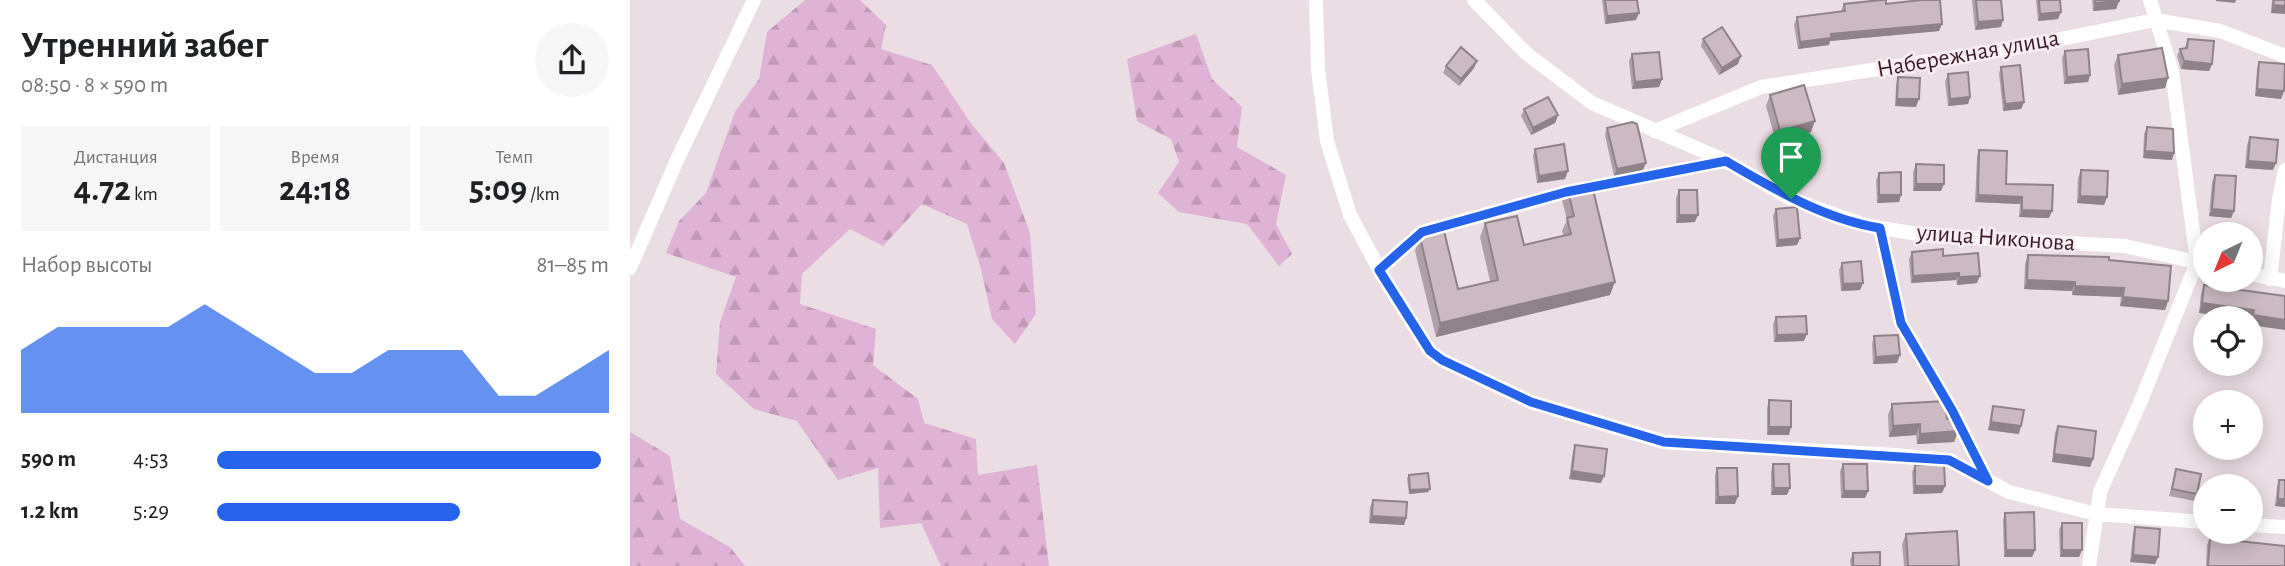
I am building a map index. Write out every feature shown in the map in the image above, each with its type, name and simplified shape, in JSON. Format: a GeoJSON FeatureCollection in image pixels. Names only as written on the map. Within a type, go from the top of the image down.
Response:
{"type":"FeatureCollection","features":[{"type":"Feature","properties":{"kind":"street"},"geometry":{"type":"LineString","coordinates":[[630,268],[677,160],[754,0]]}},
{"type":"Feature","properties":{"kind":"street"},"geometry":{"type":"LineString","coordinates":[[1316,0],[1318,69],[1327,141],[1350,215],[1379,270],[1430,351],[1442,360],[1531,402],[1664,442],[1949,460],[2008,492],[2096,514],[2193,521]]}},
{"type":"Feature","properties":{"kind":"street","name":"улица Никонова"},"geometry":{"type":"LineString","coordinates":[[1474,0],[1527,54],[1592,103],[1726,161],[1791,199],[1880,228],[1932,236],[2124,246],[2193,261]]}},
{"type":"Feature","properties":{"kind":"street"},"geometry":{"type":"LineString","coordinates":[[2150,0],[2172,71],[2195,222]]}},
{"type":"Feature","properties":{"kind":"street","name":"Набережная улица"},"geometry":{"type":"LineString","coordinates":[[1654,131],[1761,87],[2021,47],[2155,20],[2220,32],[2285,56]]}},
{"type":"Feature","properties":{"kind":"street"},"geometry":{"type":"LineString","coordinates":[[2270,279],[2285,170]]}},
{"type":"Feature","properties":{"kind":"street"},"geometry":{"type":"LineString","coordinates":[[2263,277],[2285,281]]}},
{"type":"Feature","properties":{"kind":"street"},"geometry":{"type":"LineString","coordinates":[[2090,566],[2100,492],[2193,281]]}},
{"type":"Feature","properties":{"kind":"street"},"geometry":{"type":"LineString","coordinates":[[2263,526],[2285,527]]}},
{"type":"Feature","properties":{"kind":"lane"},"geometry":{"type":"LineString","coordinates":[[1379,270],[1422,232],[1566,192],[1726,161]]}},
{"type":"Feature","properties":{"kind":"lane"},"geometry":{"type":"LineString","coordinates":[[1880,228],[1901,323],[1952,410],[1988,481]]}},
{"type":"Feature","properties":{"kind":"green space"},"geometry":{"type":"Polygon","coordinates":[[[805,0],[860,0],[886,25],[881,49],[932,65],[970,122],[1004,163],[1030,233],[1036,314],[1015,344],[992,319],[967,224],[922,204],[883,246],[850,229],[802,274],[800,304],[876,329],[873,365],[918,399],[924,423],[976,439],[978,475],[1037,465],[1049,566],[941,566],[921,523],[880,528],[878,468],[838,480],[797,421],[754,409],[716,374],[720,322],[736,277],[666,253],[679,221],[706,193],[735,112],[759,79],[767,32],[805,0]]]}},
{"type":"Feature","properties":{"kind":"green space"},"geometry":{"type":"Polygon","coordinates":[[[1196,34],[1212,79],[1242,107],[1237,147],[1286,175],[1276,224],[1292,254],[1279,266],[1247,224],[1179,212],[1158,193],[1179,162],[1171,139],[1137,121],[1127,59],[1196,34]]]}},
{"type":"Feature","properties":{"kind":"green space"},"geometry":{"type":"Polygon","coordinates":[[[630,432],[670,456],[680,519],[730,547],[745,566],[630,566],[630,432]]]}},
{"type":"Feature","properties":{"kind":"building"},"geometry":{"type":"Polygon","coordinates":[[[1605,0],[1637,0],[1639,13],[1607,16],[1605,0]]]}},
{"type":"Feature","properties":{"kind":"building"},"geometry":{"type":"Polygon","coordinates":[[[1886,0],[1886,4],[1940,0],[1942,24],[1831,34],[1831,38],[1800,42],[1797,17],[1845,11],[1844,4],[1886,0]]]}},
{"type":"Feature","properties":{"kind":"building"},"geometry":{"type":"Polygon","coordinates":[[[1976,0],[2001,0],[2003,20],[1978,22],[1976,0]]]}},
{"type":"Feature","properties":{"kind":"building"},"geometry":{"type":"Polygon","coordinates":[[[2039,0],[2060,0],[2061,12],[2040,14],[2039,0]]]}},
{"type":"Feature","properties":{"kind":"building"},"geometry":{"type":"Polygon","coordinates":[[[2095,0],[2119,0],[2119,1],[2095,3],[2095,0]]]}},
{"type":"Feature","properties":{"kind":"building"},"geometry":{"type":"Polygon","coordinates":[[[2274,0],[2285,0],[2285,6],[2273,5],[2274,0]]]}},
{"type":"Feature","properties":{"kind":"building"},"geometry":{"type":"Polygon","coordinates":[[[1722,27],[1741,56],[1722,68],[1703,39],[1722,27]]]}},
{"type":"Feature","properties":{"kind":"building"},"geometry":{"type":"Polygon","coordinates":[[[2188,39],[2214,41],[2212,64],[2184,61],[2180,49],[2187,48],[2188,39]]]}},
{"type":"Feature","properties":{"kind":"building"},"geometry":{"type":"Polygon","coordinates":[[[1461,47],[1477,61],[1461,79],[1446,66],[1461,47]]]}},
{"type":"Feature","properties":{"kind":"building"},"geometry":{"type":"Polygon","coordinates":[[[2162,48],[2168,78],[2122,84],[2118,55],[2162,48]]]}},
{"type":"Feature","properties":{"kind":"building"},"geometry":{"type":"Polygon","coordinates":[[[2088,49],[2090,75],[2067,77],[2065,51],[2088,49]]]}},
{"type":"Feature","properties":{"kind":"building"},"geometry":{"type":"Polygon","coordinates":[[[1659,52],[1662,79],[1635,82],[1632,54],[1659,52]]]}},
{"type":"Feature","properties":{"kind":"building"},"geometry":{"type":"Polygon","coordinates":[[[2259,62],[2285,64],[2284,91],[2257,89],[2259,62]]]}},
{"type":"Feature","properties":{"kind":"building"},"geometry":{"type":"Polygon","coordinates":[[[2020,65],[2024,102],[2005,104],[2001,67],[2020,65]]]}},
{"type":"Feature","properties":{"kind":"building"},"geometry":{"type":"Polygon","coordinates":[[[1968,72],[1970,97],[1950,99],[1948,74],[1968,72]]]}},
{"type":"Feature","properties":{"kind":"building"},"geometry":{"type":"Polygon","coordinates":[[[1898,77],[1920,78],[1919,99],[1897,99],[1898,77]]]}},
{"type":"Feature","properties":{"kind":"building"},"geometry":{"type":"Polygon","coordinates":[[[1804,85],[1815,121],[1780,131],[1770,95],[1804,85]]]}},
{"type":"Feature","properties":{"kind":"building"},"geometry":{"type":"Polygon","coordinates":[[[1548,97],[1558,115],[1533,128],[1524,109],[1548,97]]]}},
{"type":"Feature","properties":{"kind":"building"},"geometry":{"type":"Polygon","coordinates":[[[1632,122],[1637,124],[1646,163],[1617,169],[1607,128],[1632,122]]]}},
{"type":"Feature","properties":{"kind":"building"},"geometry":{"type":"Polygon","coordinates":[[[2147,127],[2173,129],[2174,153],[2145,151],[2147,127]]]}},
{"type":"Feature","properties":{"kind":"building"},"geometry":{"type":"Polygon","coordinates":[[[2250,137],[2278,140],[2276,163],[2248,161],[2250,137]]]}},
{"type":"Feature","properties":{"kind":"building"},"geometry":{"type":"Polygon","coordinates":[[[1564,144],[1568,171],[1539,176],[1535,149],[1564,144]]]}},
{"type":"Feature","properties":{"kind":"building"},"geometry":{"type":"Polygon","coordinates":[[[1979,150],[2007,151],[2006,184],[2053,185],[2052,211],[2022,210],[2022,197],[1978,195],[1979,150]]]}},
{"type":"Feature","properties":{"kind":"building"},"geometry":{"type":"Polygon","coordinates":[[[1916,164],[1944,165],[1944,184],[1916,184],[1916,164]]]}},
{"type":"Feature","properties":{"kind":"building"},"geometry":{"type":"Polygon","coordinates":[[[2081,170],[2108,171],[2107,197],[2080,196],[2081,170]]]}},
{"type":"Feature","properties":{"kind":"building"},"geometry":{"type":"Polygon","coordinates":[[[1901,172],[1901,195],[1879,195],[1879,173],[1901,172]]]}},
{"type":"Feature","properties":{"kind":"building"},"geometry":{"type":"Polygon","coordinates":[[[2215,175],[2236,176],[2234,211],[2212,209],[2215,175]]]}},
{"type":"Feature","properties":{"kind":"building"},"geometry":{"type":"Polygon","coordinates":[[[1591,181],[1615,282],[1440,323],[1420,237],[1444,231],[1458,289],[1498,280],[1485,223],[1517,216],[1524,245],[1571,234],[1567,218],[1574,216],[1567,187],[1591,181]]]}},
{"type":"Feature","properties":{"kind":"building"},"geometry":{"type":"Polygon","coordinates":[[[1679,190],[1697,190],[1698,215],[1679,215],[1679,190]]]}},
{"type":"Feature","properties":{"kind":"building"},"geometry":{"type":"Polygon","coordinates":[[[1797,207],[1800,238],[1778,240],[1776,209],[1797,207]]]}},
{"type":"Feature","properties":{"kind":"building"},"geometry":{"type":"Polygon","coordinates":[[[1943,249],[1943,256],[1978,253],[1980,276],[1959,277],[1959,273],[1913,276],[1912,252],[1943,249]]]}},
{"type":"Feature","properties":{"kind":"building"},"geometry":{"type":"Polygon","coordinates":[[[2028,255],[2109,257],[2109,260],[2171,266],[2168,301],[2123,297],[2124,288],[2027,280],[2028,255]]]}},
{"type":"Feature","properties":{"kind":"building"},"geometry":{"type":"Polygon","coordinates":[[[1861,261],[1863,283],[1843,284],[1842,263],[1861,261]]]}},
{"type":"Feature","properties":{"kind":"building"},"geometry":{"type":"Polygon","coordinates":[[[2203,292],[2256,292],[2285,296],[2285,320],[2263,317],[2263,306],[2202,303],[2203,292]]]}},
{"type":"Feature","properties":{"kind":"building"},"geometry":{"type":"Polygon","coordinates":[[[1806,316],[1807,334],[1777,335],[1776,317],[1806,316]]]}},
{"type":"Feature","properties":{"kind":"building"},"geometry":{"type":"Polygon","coordinates":[[[1898,335],[1900,355],[1876,357],[1874,336],[1898,335]]]}},
{"type":"Feature","properties":{"kind":"building"},"geometry":{"type":"Polygon","coordinates":[[[1769,400],[1791,401],[1791,427],[1769,427],[1769,400]]]}},
{"type":"Feature","properties":{"kind":"building"},"geometry":{"type":"Polygon","coordinates":[[[1945,401],[1947,419],[1957,418],[1958,431],[1920,434],[1920,424],[1893,426],[1892,404],[1945,401]]]}},
{"type":"Feature","properties":{"kind":"building"},"geometry":{"type":"Polygon","coordinates":[[[1993,406],[2024,410],[2021,426],[1991,422],[1993,406]]]}},
{"type":"Feature","properties":{"kind":"building"},"geometry":{"type":"Polygon","coordinates":[[[2058,426],[2096,431],[2093,459],[2054,454],[2058,426]]]}},
{"type":"Feature","properties":{"kind":"building"},"geometry":{"type":"Polygon","coordinates":[[[1575,445],[1607,449],[1604,476],[1572,471],[1575,445]]]}},
{"type":"Feature","properties":{"kind":"building"},"geometry":{"type":"Polygon","coordinates":[[[1773,464],[1789,464],[1790,488],[1774,488],[1773,464]]]}},
{"type":"Feature","properties":{"kind":"building"},"geometry":{"type":"Polygon","coordinates":[[[1843,464],[1867,464],[1868,491],[1844,491],[1843,464]]]}},
{"type":"Feature","properties":{"kind":"building"},"geometry":{"type":"Polygon","coordinates":[[[1944,464],[1945,486],[1915,486],[1915,465],[1944,464]]]}},
{"type":"Feature","properties":{"kind":"building"},"geometry":{"type":"Polygon","coordinates":[[[1717,468],[1737,468],[1738,496],[1718,497],[1717,468]]]}},
{"type":"Feature","properties":{"kind":"building"},"geometry":{"type":"Polygon","coordinates":[[[2176,469],[2201,474],[2193,474],[2193,493],[2172,489],[2176,469]]]}},
{"type":"Feature","properties":{"kind":"building"},"geometry":{"type":"Polygon","coordinates":[[[1428,473],[1430,489],[1410,490],[1409,475],[1428,473]]]}},
{"type":"Feature","properties":{"kind":"building"},"geometry":{"type":"Polygon","coordinates":[[[2279,480],[2285,480],[2285,499],[2278,499],[2279,480]]]}},
{"type":"Feature","properties":{"kind":"building"},"geometry":{"type":"Polygon","coordinates":[[[1373,500],[1407,502],[1406,518],[1372,516],[1373,500]]]}},
{"type":"Feature","properties":{"kind":"building"},"geometry":{"type":"Polygon","coordinates":[[[2034,512],[2035,550],[2006,550],[2005,513],[2034,512]]]}},
{"type":"Feature","properties":{"kind":"building"},"geometry":{"type":"Polygon","coordinates":[[[2062,523],[2082,523],[2082,550],[2062,550],[2062,523]]]}},
{"type":"Feature","properties":{"kind":"building"},"geometry":{"type":"Polygon","coordinates":[[[2135,527],[2160,529],[2158,557],[2133,555],[2135,527]]]}},
{"type":"Feature","properties":{"kind":"building"},"geometry":{"type":"Polygon","coordinates":[[[1957,531],[1959,566],[1908,566],[1906,534],[1957,531]]]}},
{"type":"Feature","properties":{"kind":"building"},"geometry":{"type":"Polygon","coordinates":[[[2210,544],[2285,546],[2285,566],[2208,566],[2210,544]]]}},
{"type":"Feature","properties":{"kind":"building"},"geometry":{"type":"Polygon","coordinates":[[[1880,552],[1880,566],[1853,566],[1853,553],[1880,552]]]}},
{"type":"Feature","properties":{"kind":"route"},"geometry":{"type":"LineString","coordinates":[[1726,161],[1791,199],[1880,228],[1901,323],[1952,410],[1988,481],[1949,460],[1664,442],[1531,402],[1442,360],[1430,351],[1379,270],[1422,232],[1566,192],[1726,161]]}}]}
